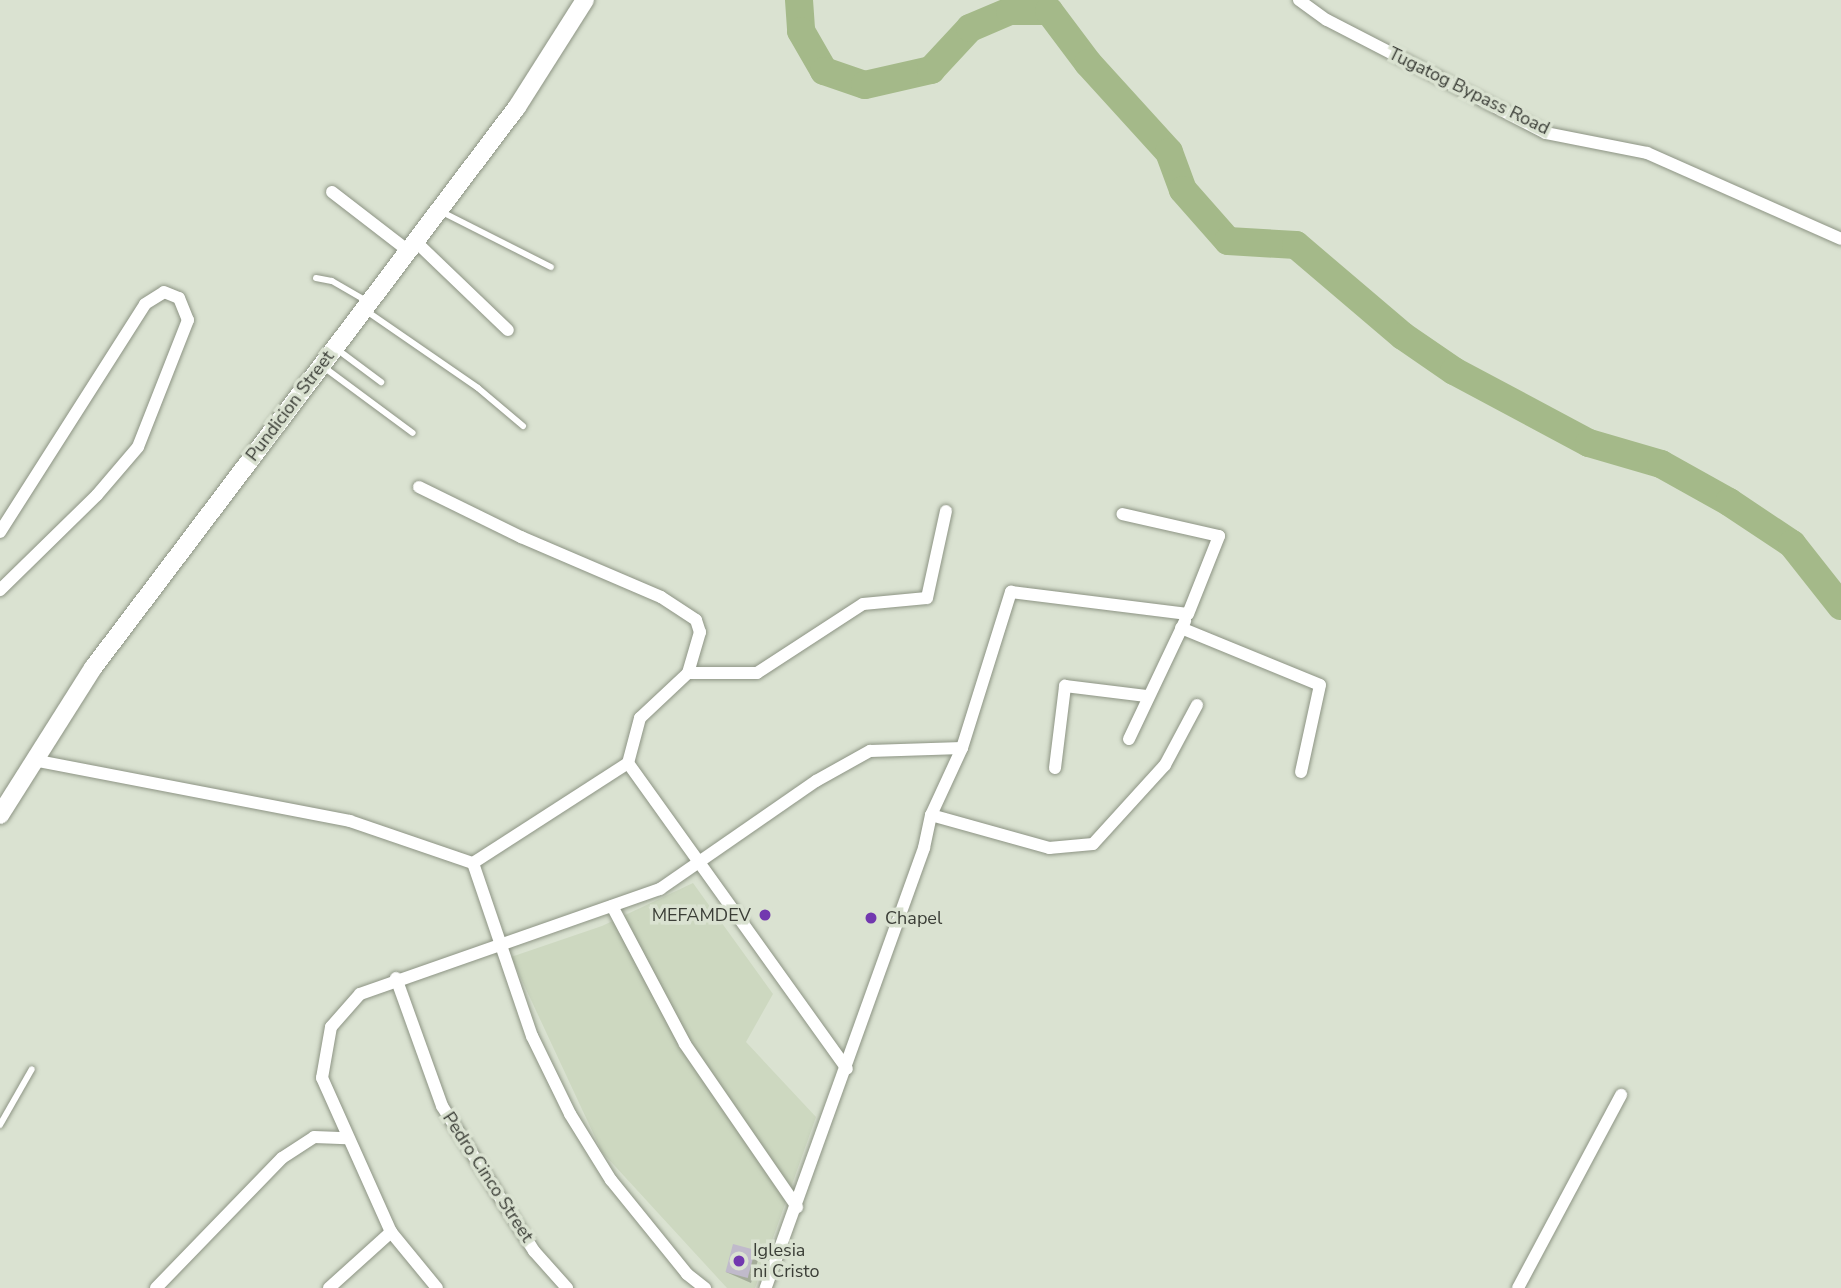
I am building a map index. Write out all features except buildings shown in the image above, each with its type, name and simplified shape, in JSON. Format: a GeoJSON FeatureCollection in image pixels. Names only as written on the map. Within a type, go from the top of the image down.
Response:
{"type":"FeatureCollection","features":[{"type":"Feature","properties":{"kind":"main road","name":"Pundicion Street"},"geometry":{"type":"LineString","coordinates":[[0,815],[93,668],[516,107],[584,0]]}},
{"type":"Feature","properties":{"kind":"street","name":"Tugatog Bypass Road"},"geometry":{"type":"LineString","coordinates":[[1299,0],[1327,20],[1546,133],[1647,153],[1841,239]]}},
{"type":"Feature","properties":{"kind":"street"},"geometry":{"type":"LineString","coordinates":[[332,192],[411,245],[508,330]]}},
{"type":"Feature","properties":{"kind":"street"},"geometry":{"type":"LineString","coordinates":[[0,532],[145,304],[163,292],[179,298],[188,320],[138,447],[97,495],[0,590]]}},
{"type":"Feature","properties":{"kind":"street"},"geometry":{"type":"LineString","coordinates":[[419,487],[690,612],[700,632],[688,673],[640,718],[628,763],[473,863]]}},
{"type":"Feature","properties":{"kind":"street"},"geometry":{"type":"LineString","coordinates":[[688,673],[757,673],[863,604],[927,598],[946,511]]}},
{"type":"Feature","properties":{"kind":"street"},"geometry":{"type":"LineString","coordinates":[[1122,514],[1219,536],[1188,614],[1146,696],[1129,739]]}},
{"type":"Feature","properties":{"kind":"street"},"geometry":{"type":"LineString","coordinates":[[766,1288],[847,1069],[924,848],[931,815],[962,748],[1011,592],[1188,614]]}},
{"type":"Feature","properties":{"kind":"street"},"geometry":{"type":"LineString","coordinates":[[1181,628],[1320,685],[1301,772]]}},
{"type":"Feature","properties":{"kind":"street"},"geometry":{"type":"LineString","coordinates":[[1055,768],[1065,686],[1146,696]]}},
{"type":"Feature","properties":{"kind":"street"},"geometry":{"type":"LineString","coordinates":[[931,815],[1049,848],[1093,844],[1166,765],[1197,705]]}},
{"type":"Feature","properties":{"kind":"street"},"geometry":{"type":"LineString","coordinates":[[437,1288],[391,1232],[346,1138],[322,1078],[331,1027],[360,994],[396,978],[660,889],[700,864],[816,781],[870,751],[962,748]]}},
{"type":"Feature","properties":{"kind":"street"},"geometry":{"type":"LineString","coordinates":[[33,760],[351,821],[473,863]]}},
{"type":"Feature","properties":{"kind":"street"},"geometry":{"type":"LineString","coordinates":[[628,763],[847,1069]]}},
{"type":"Feature","properties":{"kind":"street"},"geometry":{"type":"LineString","coordinates":[[473,863],[498,944],[532,1036],[570,1114],[611,1180],[687,1273],[705,1288]]}},
{"type":"Feature","properties":{"kind":"street"},"geometry":{"type":"LineString","coordinates":[[612,906],[685,1044],[797,1208]]}},
{"type":"Feature","properties":{"kind":"street","name":"Pedro Cinco Street"},"geometry":{"type":"LineString","coordinates":[[396,978],[442,1107],[534,1251],[567,1288]]}},
{"type":"Feature","properties":{"kind":"street"},"geometry":{"type":"LineString","coordinates":[[1518,1288],[1621,1095]]}},
{"type":"Feature","properties":{"kind":"street"},"geometry":{"type":"LineString","coordinates":[[156,1288],[282,1158],[314,1137],[346,1138]]}},
{"type":"Feature","properties":{"kind":"street"},"geometry":{"type":"LineString","coordinates":[[330,1288],[391,1232]]}},
{"type":"Feature","properties":{"kind":"lane"},"geometry":{"type":"LineString","coordinates":[[438,209],[551,267]]}},
{"type":"Feature","properties":{"kind":"lane"},"geometry":{"type":"LineString","coordinates":[[316,278],[332,281],[478,388],[523,426]]}},
{"type":"Feature","properties":{"kind":"lane"},"geometry":{"type":"LineString","coordinates":[[333,347],[381,382]]}},
{"type":"Feature","properties":{"kind":"lane"},"geometry":{"type":"LineString","coordinates":[[320,364],[413,433]]}},
{"type":"Feature","properties":{"kind":"lane"},"geometry":{"type":"LineString","coordinates":[[0,1125],[32,1069]]}},
{"type":"Feature","properties":{"kind":"shaded area"},"geometry":{"type":"Polygon","coordinates":[[[693,883],[773,994],[746,1042],[816,1117],[755,1288],[727,1288],[602,1152],[511,957],[602,926],[693,883]]]}},
{"type":"Feature","properties":{"kind":"waterway"},"geometry":{"type":"LineString","coordinates":[[799,0],[801,31],[824,71],[865,85],[931,70],[970,28],[1010,11],[1049,11],[1088,63],[1169,152],[1183,190],[1228,241],[1296,245],[1403,336],[1454,371],[1589,443],[1661,464],[1729,502],[1792,544],[1841,606]]}},
{"type":"Feature","properties":{"kind":"place","name":"MEFAMDEV"},"geometry":{"type":"Point","coordinates":[765,915]}},
{"type":"Feature","properties":{"kind":"place","name":"Chapel"},"geometry":{"type":"Point","coordinates":[871,918]}},
{"type":"Feature","properties":{"kind":"place","name":"Iglesia ni Cristo"},"geometry":{"type":"Point","coordinates":[739,1261]}}]}
